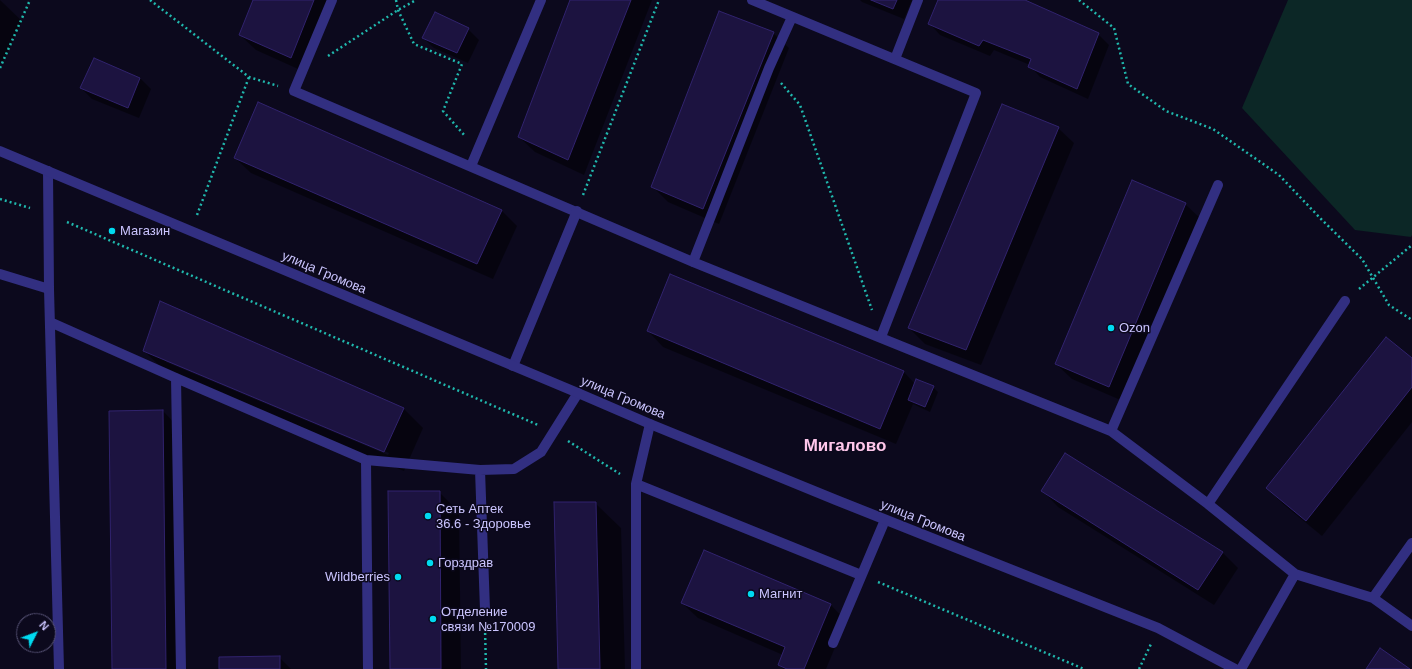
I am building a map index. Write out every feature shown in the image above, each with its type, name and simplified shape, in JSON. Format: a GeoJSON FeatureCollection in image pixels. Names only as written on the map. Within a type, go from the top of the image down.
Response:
{"type":"FeatureCollection","features":[{"type":"Feature","properties":{"kind":"street"},"geometry":{"type":"LineString","coordinates":[[332,0],[294,91],[693,262],[1112,431],[1208,504],[1295,574],[1373,598],[1412,626]]}},
{"type":"Feature","properties":{"kind":"street"},"geometry":{"type":"LineString","coordinates":[[471,166],[541,0]]}},
{"type":"Feature","properties":{"kind":"street"},"geometry":{"type":"LineString","coordinates":[[752,0],[976,93],[882,337]]}},
{"type":"Feature","properties":{"kind":"street"},"geometry":{"type":"LineString","coordinates":[[896,59],[918,0]]}},
{"type":"Feature","properties":{"kind":"street"},"geometry":{"type":"LineString","coordinates":[[693,262],[769,68],[792,17]]}},
{"type":"Feature","properties":{"kind":"street","name":"улица Громова"},"geometry":{"type":"LineString","coordinates":[[0,151],[650,424],[885,520],[1158,628],[1235,669]]}},
{"type":"Feature","properties":{"kind":"street"},"geometry":{"type":"LineString","coordinates":[[48,171],[49,289],[59,669]]}},
{"type":"Feature","properties":{"kind":"street"},"geometry":{"type":"LineString","coordinates":[[1112,431],[1218,185]]}},
{"type":"Feature","properties":{"kind":"street"},"geometry":{"type":"LineString","coordinates":[[513,366],[577,211]]}},
{"type":"Feature","properties":{"kind":"street"},"geometry":{"type":"LineString","coordinates":[[0,274],[49,289]]}},
{"type":"Feature","properties":{"kind":"street"},"geometry":{"type":"LineString","coordinates":[[1208,504],[1345,301]]}},
{"type":"Feature","properties":{"kind":"street"},"geometry":{"type":"LineString","coordinates":[[50,322],[366,460],[480,470],[514,469],[541,452],[578,393]]}},
{"type":"Feature","properties":{"kind":"street"},"geometry":{"type":"LineString","coordinates":[[176,378],[181,669]]}},
{"type":"Feature","properties":{"kind":"street"},"geometry":{"type":"LineString","coordinates":[[636,669],[636,484],[650,424]]}},
{"type":"Feature","properties":{"kind":"street"},"geometry":{"type":"LineString","coordinates":[[366,460],[368,669]]}},
{"type":"Feature","properties":{"kind":"street"},"geometry":{"type":"LineString","coordinates":[[480,470],[484,610]]}},
{"type":"Feature","properties":{"kind":"street"},"geometry":{"type":"LineString","coordinates":[[636,484],[861,575]]}},
{"type":"Feature","properties":{"kind":"street"},"geometry":{"type":"LineString","coordinates":[[833,643],[885,520]]}},
{"type":"Feature","properties":{"kind":"street"},"geometry":{"type":"LineString","coordinates":[[1373,598],[1412,543]]}},
{"type":"Feature","properties":{"kind":"street"},"geometry":{"type":"LineString","coordinates":[[1242,669],[1295,574]]}},
{"type":"Feature","properties":{"kind":"path"},"geometry":{"type":"LineString","coordinates":[[0,68],[30,0]]}},
{"type":"Feature","properties":{"kind":"path"},"geometry":{"type":"LineString","coordinates":[[150,0],[249,77],[294,91]]}},
{"type":"Feature","properties":{"kind":"path"},"geometry":{"type":"LineString","coordinates":[[396,0],[398,10],[414,44],[462,64],[444,111],[477,151]]}},
{"type":"Feature","properties":{"kind":"path"},"geometry":{"type":"LineString","coordinates":[[327,57],[398,10],[416,0]]}},
{"type":"Feature","properties":{"kind":"path"},"geometry":{"type":"LineString","coordinates":[[577,211],[659,0]]}},
{"type":"Feature","properties":{"kind":"path"},"geometry":{"type":"LineString","coordinates":[[1079,0],[1114,28],[1128,84],[1166,111],[1213,129],[1279,175],[1362,259],[1389,305],[1412,320]]}},
{"type":"Feature","properties":{"kind":"path"},"geometry":{"type":"LineString","coordinates":[[769,68],[800,105],[882,337]]}},
{"type":"Feature","properties":{"kind":"path"},"geometry":{"type":"LineString","coordinates":[[190,231],[249,77]]}},
{"type":"Feature","properties":{"kind":"path"},"geometry":{"type":"LineString","coordinates":[[0,199],[48,214],[554,432],[636,484]]}},
{"type":"Feature","properties":{"kind":"path"},"geometry":{"type":"LineString","coordinates":[[1345,301],[1412,245]]}},
{"type":"Feature","properties":{"kind":"path"},"geometry":{"type":"LineString","coordinates":[[861,575],[1084,669]]}},
{"type":"Feature","properties":{"kind":"path"},"geometry":{"type":"LineString","coordinates":[[484,610],[486,669]]}},
{"type":"Feature","properties":{"kind":"path"},"geometry":{"type":"LineString","coordinates":[[1139,669],[1158,628]]}},
{"type":"Feature","properties":{"kind":"green space"},"geometry":{"type":"Polygon","coordinates":[[[1288,0],[1412,0],[1411,237],[1355,230],[1242,108],[1288,0]]]}},
{"type":"Feature","properties":{"kind":"building"},"geometry":{"type":"Polygon","coordinates":[[[253,0],[314,0],[291,58],[239,35],[253,0]]]}},
{"type":"Feature","properties":{"kind":"building"},"geometry":{"type":"Polygon","coordinates":[[[570,0],[631,0],[568,160],[518,137],[570,0]]]}},
{"type":"Feature","properties":{"kind":"building"},"geometry":{"type":"Polygon","coordinates":[[[871,0],[897,0],[893,9],[871,0]]]}},
{"type":"Feature","properties":{"kind":"building"},"geometry":{"type":"Polygon","coordinates":[[[938,0],[1025,0],[1099,33],[1077,89],[1028,67],[1031,59],[983,40],[979,46],[928,24],[938,0]]]}},
{"type":"Feature","properties":{"kind":"building"},"geometry":{"type":"Polygon","coordinates":[[[719,11],[774,32],[703,209],[651,187],[719,11]]]}},
{"type":"Feature","properties":{"kind":"building"},"geometry":{"type":"Polygon","coordinates":[[[435,12],[469,28],[457,53],[422,38],[435,12]]]}},
{"type":"Feature","properties":{"kind":"building"},"geometry":{"type":"Polygon","coordinates":[[[94,58],[140,78],[128,108],[80,88],[94,58]]]}},
{"type":"Feature","properties":{"kind":"building"},"geometry":{"type":"Polygon","coordinates":[[[258,102],[502,210],[477,264],[234,158],[258,102]]]}},
{"type":"Feature","properties":{"kind":"building"},"geometry":{"type":"Polygon","coordinates":[[[1002,104],[1059,127],[966,350],[908,328],[1002,104]]]}},
{"type":"Feature","properties":{"kind":"building"},"geometry":{"type":"Polygon","coordinates":[[[1132,180],[1186,203],[1109,387],[1055,364],[1132,180]]]}},
{"type":"Feature","properties":{"kind":"building"},"geometry":{"type":"Polygon","coordinates":[[[670,274],[904,371],[880,429],[647,331],[670,274]]]}},
{"type":"Feature","properties":{"kind":"building"},"geometry":{"type":"Polygon","coordinates":[[[160,301],[404,408],[384,452],[143,351],[160,301]]]}},
{"type":"Feature","properties":{"kind":"building"},"geometry":{"type":"Polygon","coordinates":[[[1386,337],[1412,358],[1412,387],[1306,521],[1266,488],[1386,337]]]}},
{"type":"Feature","properties":{"kind":"building"},"geometry":{"type":"Polygon","coordinates":[[[916,379],[934,386],[925,407],[908,400],[916,379]]]}},
{"type":"Feature","properties":{"kind":"building"},"geometry":{"type":"Polygon","coordinates":[[[163,410],[166,669],[112,669],[109,411],[163,410]]]}},
{"type":"Feature","properties":{"kind":"building"},"geometry":{"type":"Polygon","coordinates":[[[1065,453],[1223,552],[1198,590],[1041,491],[1065,453]]]}},
{"type":"Feature","properties":{"kind":"building"},"geometry":{"type":"Polygon","coordinates":[[[388,491],[440,491],[441,669],[390,669],[388,491]]]}},
{"type":"Feature","properties":{"kind":"building"},"geometry":{"type":"Polygon","coordinates":[[[554,502],[596,502],[600,669],[558,669],[554,502]]]}},
{"type":"Feature","properties":{"kind":"building"},"geometry":{"type":"Polygon","coordinates":[[[704,550],[831,604],[804,669],[787,669],[778,665],[785,647],[681,603],[704,550]]]}},
{"type":"Feature","properties":{"kind":"building"},"geometry":{"type":"Polygon","coordinates":[[[1380,648],[1410,669],[1366,669],[1380,648]]]}},
{"type":"Feature","properties":{"kind":"building"},"geometry":{"type":"Polygon","coordinates":[[[280,656],[280,669],[219,669],[219,657],[280,656]]]}},
{"type":"Feature","properties":{"kind":"place","name":"Магазин"},"geometry":{"type":"Point","coordinates":[112,231]}},
{"type":"Feature","properties":{"kind":"place","name":"Ozon"},"geometry":{"type":"Point","coordinates":[1111,328]}},
{"type":"Feature","properties":{"kind":"place","name":"Сеть Аптек 36.6 - Здоровье"},"geometry":{"type":"Point","coordinates":[428,516]}},
{"type":"Feature","properties":{"kind":"place","name":"Горздрав"},"geometry":{"type":"Point","coordinates":[430,563]}},
{"type":"Feature","properties":{"kind":"place","name":"Wildberries"},"geometry":{"type":"Point","coordinates":[398,577]}},
{"type":"Feature","properties":{"kind":"place","name":"Магнит"},"geometry":{"type":"Point","coordinates":[751,594]}},
{"type":"Feature","properties":{"kind":"place","name":"Отделение связи №170009"},"geometry":{"type":"Point","coordinates":[433,619]}},
{"type":"Feature","properties":{"kind":"district","name":"Мигалово"},"geometry":{"type":"Point","coordinates":[845,446]}}]}
